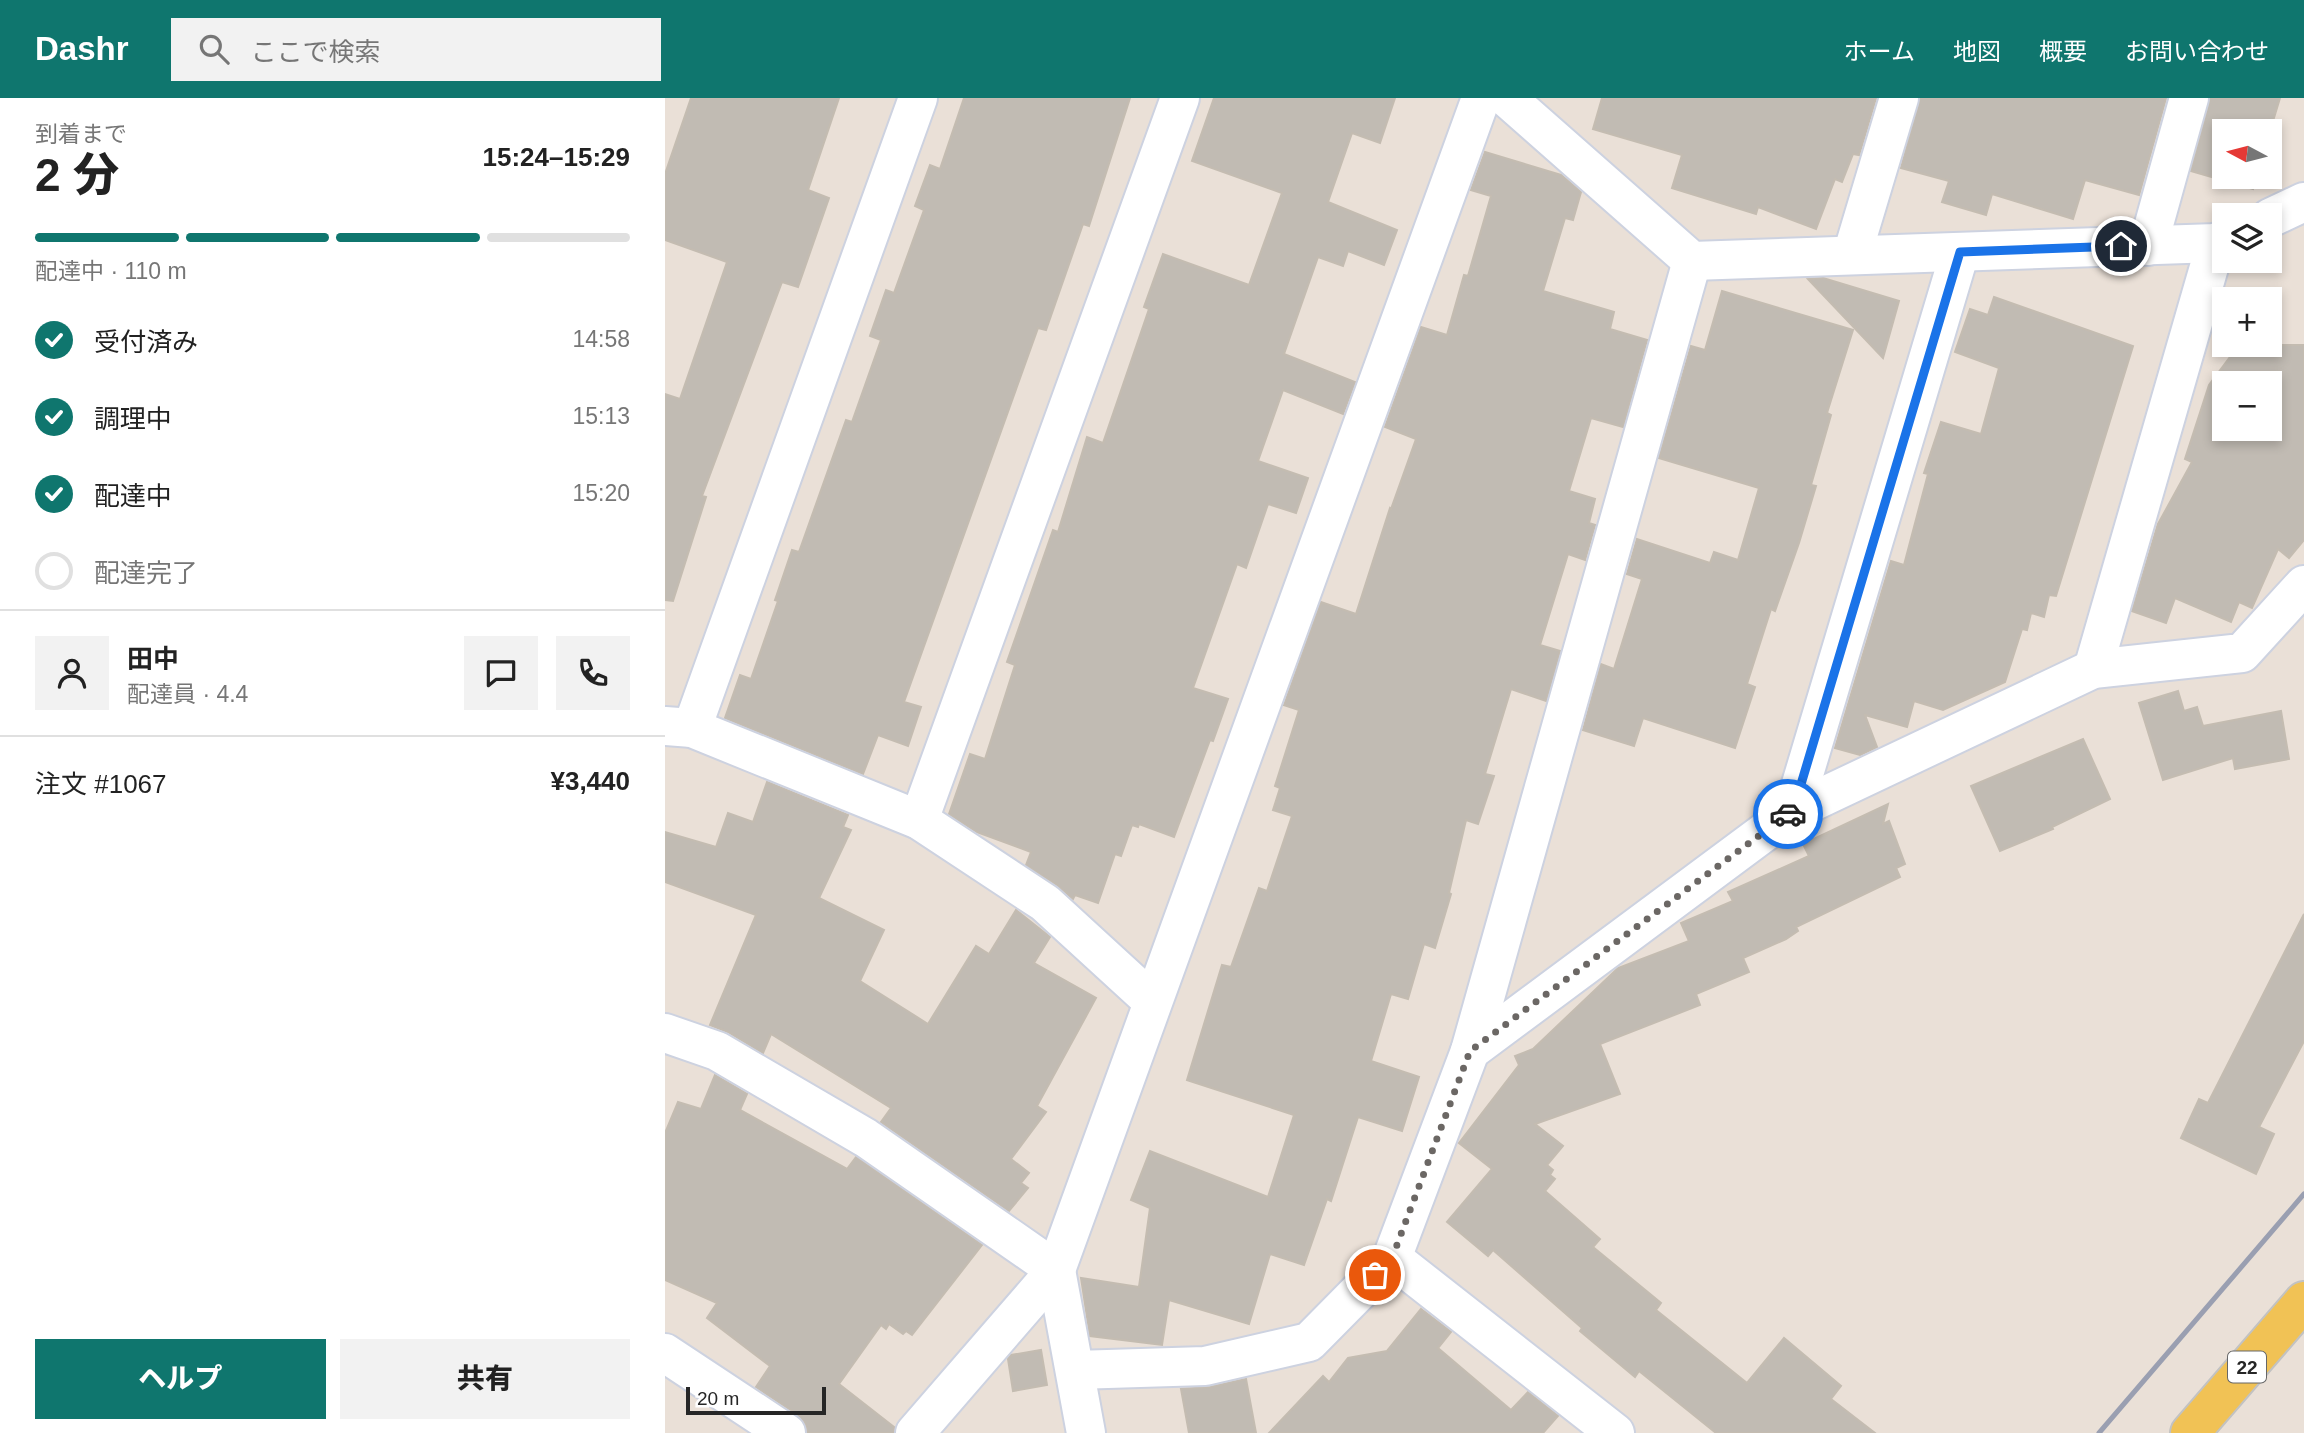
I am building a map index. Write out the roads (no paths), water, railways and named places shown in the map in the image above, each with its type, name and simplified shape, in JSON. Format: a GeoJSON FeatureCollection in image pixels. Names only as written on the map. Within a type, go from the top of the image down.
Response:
{"type":"FeatureCollection","features":[{"type":"Feature","properties":{"kind":"main road","name":"22"},"geometry":{"type":"LineString","coordinates":[[2190,1433],[2304,1301]]}},
{"type":"Feature","properties":{"kind":"street"},"geometry":{"type":"LineString","coordinates":[[918,98],[678,727],[919,820],[1045,903],[1153,1001]]}},
{"type":"Feature","properties":{"kind":"street"},"geometry":{"type":"LineString","coordinates":[[919,820],[1180,98]]}},
{"type":"Feature","properties":{"kind":"street"},"geometry":{"type":"LineString","coordinates":[[915,1433],[1056,1270],[1481,98]]}},
{"type":"Feature","properties":{"kind":"street"},"geometry":{"type":"LineString","coordinates":[[1507,98],[1692,261],[2212,242]]}},
{"type":"Feature","properties":{"kind":"street"},"geometry":{"type":"LineString","coordinates":[[1853,256],[1899,98]]}},
{"type":"Feature","properties":{"kind":"street"},"geometry":{"type":"LineString","coordinates":[[2148,246],[2189,98]]}},
{"type":"Feature","properties":{"kind":"street"},"geometry":{"type":"LineString","coordinates":[[2282,212],[2304,202]]}},
{"type":"Feature","properties":{"kind":"street"},"geometry":{"type":"LineString","coordinates":[[1793,811],[1960,252]]}},
{"type":"Feature","properties":{"kind":"street"},"geometry":{"type":"LineString","coordinates":[[1075,1370],[1205,1366],[1309,1342],[1392,1258],[1470,1051],[1692,261]]}},
{"type":"Feature","properties":{"kind":"street"},"geometry":{"type":"LineString","coordinates":[[2094,669],[2212,268]]}},
{"type":"Feature","properties":{"kind":"street"},"geometry":{"type":"LineString","coordinates":[[1470,1051],[1793,811],[2094,669],[2242,653],[2304,585]]}},
{"type":"Feature","properties":{"kind":"street"},"geometry":{"type":"LineString","coordinates":[[665,1033],[717,1051],[866,1138],[1056,1270],[1086,1433]]}},
{"type":"Feature","properties":{"kind":"street"},"geometry":{"type":"LineString","coordinates":[[1392,1258],[1615,1433]]}},
{"type":"Feature","properties":{"kind":"street"},"geometry":{"type":"LineString","coordinates":[[665,1353],[786,1433]]}},
{"type":"Feature","properties":{"kind":"railway"},"geometry":{"type":"LineString","coordinates":[[2099,1433],[2304,1194]]}}]}
